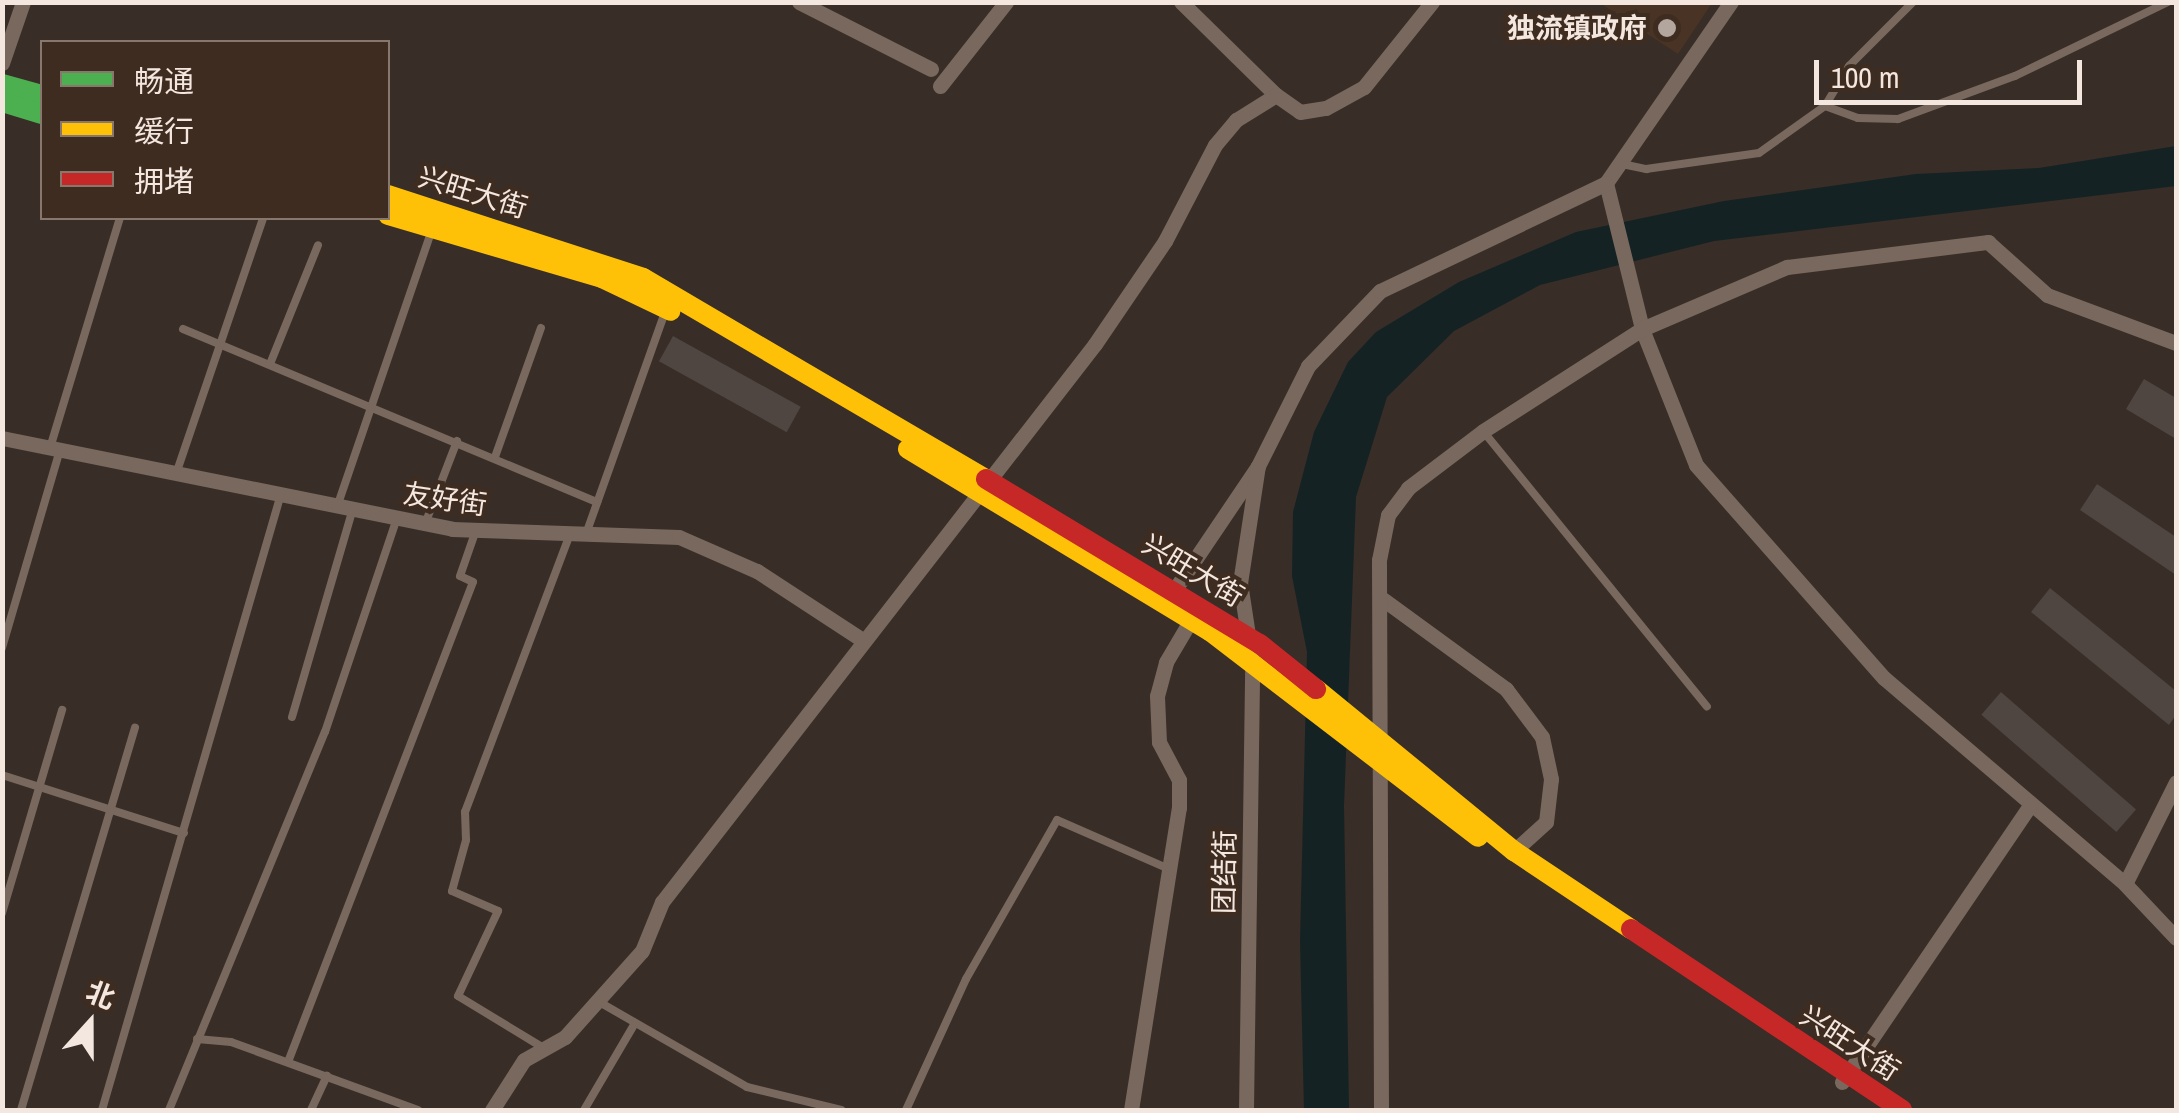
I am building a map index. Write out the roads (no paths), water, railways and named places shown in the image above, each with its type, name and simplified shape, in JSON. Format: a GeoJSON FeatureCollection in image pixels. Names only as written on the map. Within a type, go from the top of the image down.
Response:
{"type":"FeatureCollection","features":[{"type":"Feature","properties":{"kind":"street"},"geometry":{"type":"LineString","coordinates":[[2,63],[22,2]]}},
{"type":"Feature","properties":{"kind":"street"},"geometry":{"type":"LineString","coordinates":[[800,2],[932,69]]}},
{"type":"Feature","properties":{"kind":"street"},"geometry":{"type":"LineString","coordinates":[[940,86],[1006,2]]}},
{"type":"Feature","properties":{"kind":"street"},"geometry":{"type":"LineString","coordinates":[[1181,2],[1276,95],[1300,112],[1326,108],[1364,87],[1432,2]]}},
{"type":"Feature","properties":{"kind":"street"},"geometry":{"type":"LineString","coordinates":[[1171,596],[1258,466],[1308,366],[1380,290],[1606,183],[1731,2]]}},
{"type":"Feature","properties":{"kind":"street"},"geometry":{"type":"LineString","coordinates":[[2,84],[40,95]]}},
{"type":"Feature","properties":{"kind":"street"},"geometry":{"type":"LineString","coordinates":[[492,1110],[524,1060],[544,1049],[601,1003],[642,951],[662,902],[861,639],[986,487],[1165,241],[1206,156],[1236,120],[1276,95]]}},
{"type":"Feature","properties":{"kind":"street"},"geometry":{"type":"LineString","coordinates":[[2,102],[40,113]]}},
{"type":"Feature","properties":{"kind":"street"},"geometry":{"type":"LineString","coordinates":[[1606,183],[1642,329],[1696,465],[1884,678],[2126,884],[2176,938]]}},
{"type":"Feature","properties":{"kind":"street","name":"兴旺大街"},"geometry":{"type":"LineString","coordinates":[[390,196],[435,219]]}},
{"type":"Feature","properties":{"kind":"street","name":"兴旺大街"},"geometry":{"type":"LineString","coordinates":[[390,216],[435,219],[612,265],[669,303],[1171,596],[1253,647],[1514,851],[1887,1110]]}},
{"type":"Feature","properties":{"kind":"street"},"geometry":{"type":"LineString","coordinates":[[1369,736],[1384,600],[1380,560],[1388,516],[1408,488],[1483,431],[1642,329],[1787,268],[1982,242],[2046,295],[2176,343]]}},
{"type":"Feature","properties":{"kind":"street","name":"友好街"},"geometry":{"type":"LineString","coordinates":[[2,438],[424,524],[476,530],[679,537],[757,571],[861,639]]}},
{"type":"Feature","properties":{"kind":"street","name":"团结街"},"geometry":{"type":"LineString","coordinates":[[1246,1110],[1253,647],[1242,556],[1258,466]]}},
{"type":"Feature","properties":{"kind":"street"},"geometry":{"type":"LineString","coordinates":[[1384,600],[1506,689],[1542,737],[1551,778],[1546,822],[1514,851]]}},
{"type":"Feature","properties":{"kind":"street"},"geometry":{"type":"LineString","coordinates":[[1131,1110],[1170,870],[1179,780],[1160,742],[1158,696],[1166,662],[1195,612]]}},
{"type":"Feature","properties":{"kind":"street","name":"兴旺大街"},"geometry":{"type":"LineString","coordinates":[[1253,647],[1269,674],[1369,736],[1383,764],[1522,870],[1845,1078],[1902,1110]]}},
{"type":"Feature","properties":{"kind":"street"},"geometry":{"type":"LineString","coordinates":[[1381,1110],[1383,764]]}},
{"type":"Feature","properties":{"kind":"street"},"geometry":{"type":"LineString","coordinates":[[2126,884],[2176,784]]}},
{"type":"Feature","properties":{"kind":"street"},"geometry":{"type":"LineString","coordinates":[[1845,1078],[2031,804]]}},
{"type":"Feature","properties":{"kind":"lane"},"geometry":{"type":"LineString","coordinates":[[1618,164],[1646,169],[1759,153],[1825,106],[1849,66],[1913,2]]}},
{"type":"Feature","properties":{"kind":"lane"},"geometry":{"type":"LineString","coordinates":[[1825,106],[1858,118],[1898,119],[2014,76],[2168,2]]}},
{"type":"Feature","properties":{"kind":"lane"},"geometry":{"type":"LineString","coordinates":[[292,717],[374,406],[435,219]]}},
{"type":"Feature","properties":{"kind":"lane"},"geometry":{"type":"LineString","coordinates":[[2,648],[119,220]]}},
{"type":"Feature","properties":{"kind":"lane"},"geometry":{"type":"LineString","coordinates":[[176,474],[224,345],[262,220]]}},
{"type":"Feature","properties":{"kind":"lane"},"geometry":{"type":"LineString","coordinates":[[270,364],[318,246]]}},
{"type":"Feature","properties":{"kind":"lane"},"geometry":{"type":"LineString","coordinates":[[544,1049],[458,996],[498,911],[452,890],[466,840],[465,812],[578,534],[598,502],[669,303]]}},
{"type":"Feature","properties":{"kind":"lane"},"geometry":{"type":"LineString","coordinates":[[496,457],[541,328]]}},
{"type":"Feature","properties":{"kind":"lane"},"geometry":{"type":"LineString","coordinates":[[183,329],[598,502]]}},
{"type":"Feature","properties":{"kind":"lane"},"geometry":{"type":"LineString","coordinates":[[1483,431],[1707,707]]}},
{"type":"Feature","properties":{"kind":"lane"},"geometry":{"type":"LineString","coordinates":[[424,524],[457,441]]}},
{"type":"Feature","properties":{"kind":"lane"},"geometry":{"type":"LineString","coordinates":[[102,1110],[281,494]]}},
{"type":"Feature","properties":{"kind":"lane"},"geometry":{"type":"LineString","coordinates":[[170,1110],[325,732],[397,518]]}},
{"type":"Feature","properties":{"kind":"lane"},"geometry":{"type":"LineString","coordinates":[[288,1062],[473,582],[460,576],[476,530]]}},
{"type":"Feature","properties":{"kind":"lane"},"geometry":{"type":"LineString","coordinates":[[2,914],[62,710]]}},
{"type":"Feature","properties":{"kind":"lane"},"geometry":{"type":"LineString","coordinates":[[21,1110],[134,728]]}},
{"type":"Feature","properties":{"kind":"lane"},"geometry":{"type":"LineString","coordinates":[[2,775],[184,833]]}},
{"type":"Feature","properties":{"kind":"lane"},"geometry":{"type":"LineString","coordinates":[[906,1110],[966,979],[1057,820],[1170,870]]}},
{"type":"Feature","properties":{"kind":"lane"},"geometry":{"type":"LineString","coordinates":[[601,1003],[747,1087],[841,1110]]}},
{"type":"Feature","properties":{"kind":"lane"},"geometry":{"type":"LineString","coordinates":[[584,1110],[635,1024]]}},
{"type":"Feature","properties":{"kind":"lane"},"geometry":{"type":"LineString","coordinates":[[198,1039],[232,1042],[418,1110]]}},
{"type":"Feature","properties":{"kind":"lane"},"geometry":{"type":"LineString","coordinates":[[311,1110],[327,1075]]}},
{"type":"Feature","properties":{"kind":"place","name":"独流镇政府"},"geometry":{"type":"Point","coordinates":[1667,28]}}]}
